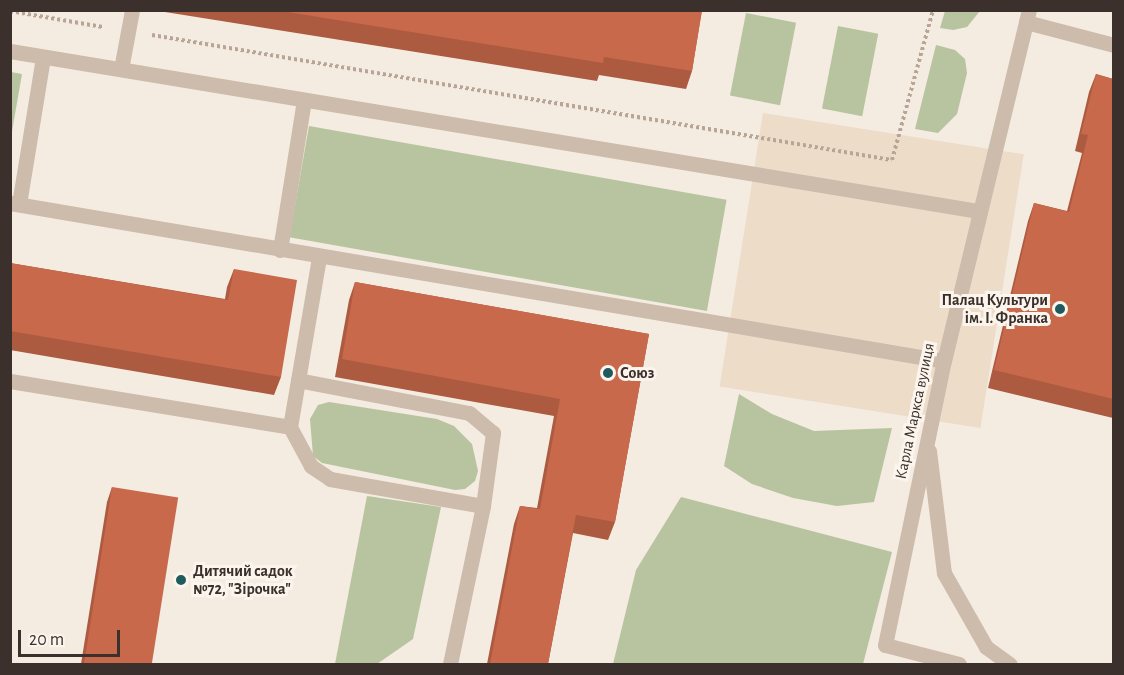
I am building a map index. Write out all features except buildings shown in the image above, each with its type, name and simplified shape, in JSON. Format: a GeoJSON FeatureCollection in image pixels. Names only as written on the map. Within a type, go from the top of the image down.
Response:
{"type":"FeatureCollection","features":[{"type":"Feature","properties":{"kind":"street"},"geometry":{"type":"LineString","coordinates":[[122,69],[132,10]]}},
{"type":"Feature","properties":{"kind":"street"},"geometry":{"type":"LineString","coordinates":[[1027,16],[1113,45]]}},
{"type":"Feature","properties":{"kind":"street","name":"Карла Маркса вулиця"},"geometry":{"type":"LineString","coordinates":[[959,664],[885,645],[944,362],[1027,16]]}},
{"type":"Feature","properties":{"kind":"street"},"geometry":{"type":"LineString","coordinates":[[10,51],[979,211]]}},
{"type":"Feature","properties":{"kind":"street"},"geometry":{"type":"LineString","coordinates":[[43,57],[15,204],[944,362]]}},
{"type":"Feature","properties":{"kind":"street"},"geometry":{"type":"LineString","coordinates":[[280,250],[304,100]]}},
{"type":"Feature","properties":{"kind":"street"},"geometry":{"type":"LineString","coordinates":[[319,257],[290,427],[311,466],[330,478],[483,506]]}},
{"type":"Feature","properties":{"kind":"street"},"geometry":{"type":"LineString","coordinates":[[298,380],[469,413],[493,433],[483,506],[450,664]]}},
{"type":"Feature","properties":{"kind":"street"},"geometry":{"type":"LineString","coordinates":[[10,381],[290,427]]}},
{"type":"Feature","properties":{"kind":"street"},"geometry":{"type":"LineString","coordinates":[[928,438],[944,573],[986,647],[1010,664]]}},
{"type":"Feature","properties":{"kind":"path"},"geometry":{"type":"LineString","coordinates":[[10,11],[892,160],[933,10]]}},
{"type":"Feature","properties":{"kind":"green space"},"geometry":{"type":"Polygon","coordinates":[[[945,10],[980,11],[967,27],[953,30],[940,28],[945,10]]]}},
{"type":"Feature","properties":{"kind":"green space"},"geometry":{"type":"Polygon","coordinates":[[[746,13],[796,23],[780,105],[730,95],[746,13]]]}},
{"type":"Feature","properties":{"kind":"green space"},"geometry":{"type":"Polygon","coordinates":[[[838,26],[878,34],[862,116],[822,108],[838,26]]]}},
{"type":"Feature","properties":{"kind":"green space"},"geometry":{"type":"Polygon","coordinates":[[[936,45],[955,50],[965,59],[967,73],[957,114],[938,133],[915,129],[936,45]]]}},
{"type":"Feature","properties":{"kind":"green space"},"geometry":{"type":"Polygon","coordinates":[[[10,72],[22,74],[11,137],[10,72]]]}},
{"type":"Feature","properties":{"kind":"green space"},"geometry":{"type":"Polygon","coordinates":[[[309,126],[727,200],[707,311],[289,237],[309,126]]]}},
{"type":"Feature","properties":{"kind":"green space"},"geometry":{"type":"Polygon","coordinates":[[[739,394],[772,414],[814,431],[892,428],[874,502],[837,506],[793,498],[752,484],[724,466],[739,394]]]}},
{"type":"Feature","properties":{"kind":"green space"},"geometry":{"type":"Polygon","coordinates":[[[329,402],[437,419],[454,426],[472,444],[478,471],[475,481],[465,489],[455,490],[322,463],[313,456],[310,419],[318,405],[329,402]]]}},
{"type":"Feature","properties":{"kind":"green space"},"geometry":{"type":"Polygon","coordinates":[[[367,496],[441,507],[413,639],[377,664],[335,664],[367,496]]]}},
{"type":"Feature","properties":{"kind":"green space"},"geometry":{"type":"Polygon","coordinates":[[[681,497],[892,552],[863,664],[613,664],[636,570],[681,497]]]}},
{"type":"Feature","properties":{"kind":"shaded area"},"geometry":{"type":"Polygon","coordinates":[[[763,113],[1024,154],[980,428],[720,387],[763,113]]]}},
{"type":"Feature","properties":{"kind":"place","name":"Палац Культури ім. І. Франка"},"geometry":{"type":"Point","coordinates":[1060,309]}},
{"type":"Feature","properties":{"kind":"place","name":"Союз"},"geometry":{"type":"Point","coordinates":[608,373]}},
{"type":"Feature","properties":{"kind":"place","name":"Дитячий садок №72, \"Зірочка\""},"geometry":{"type":"Point","coordinates":[181,580]}}]}
